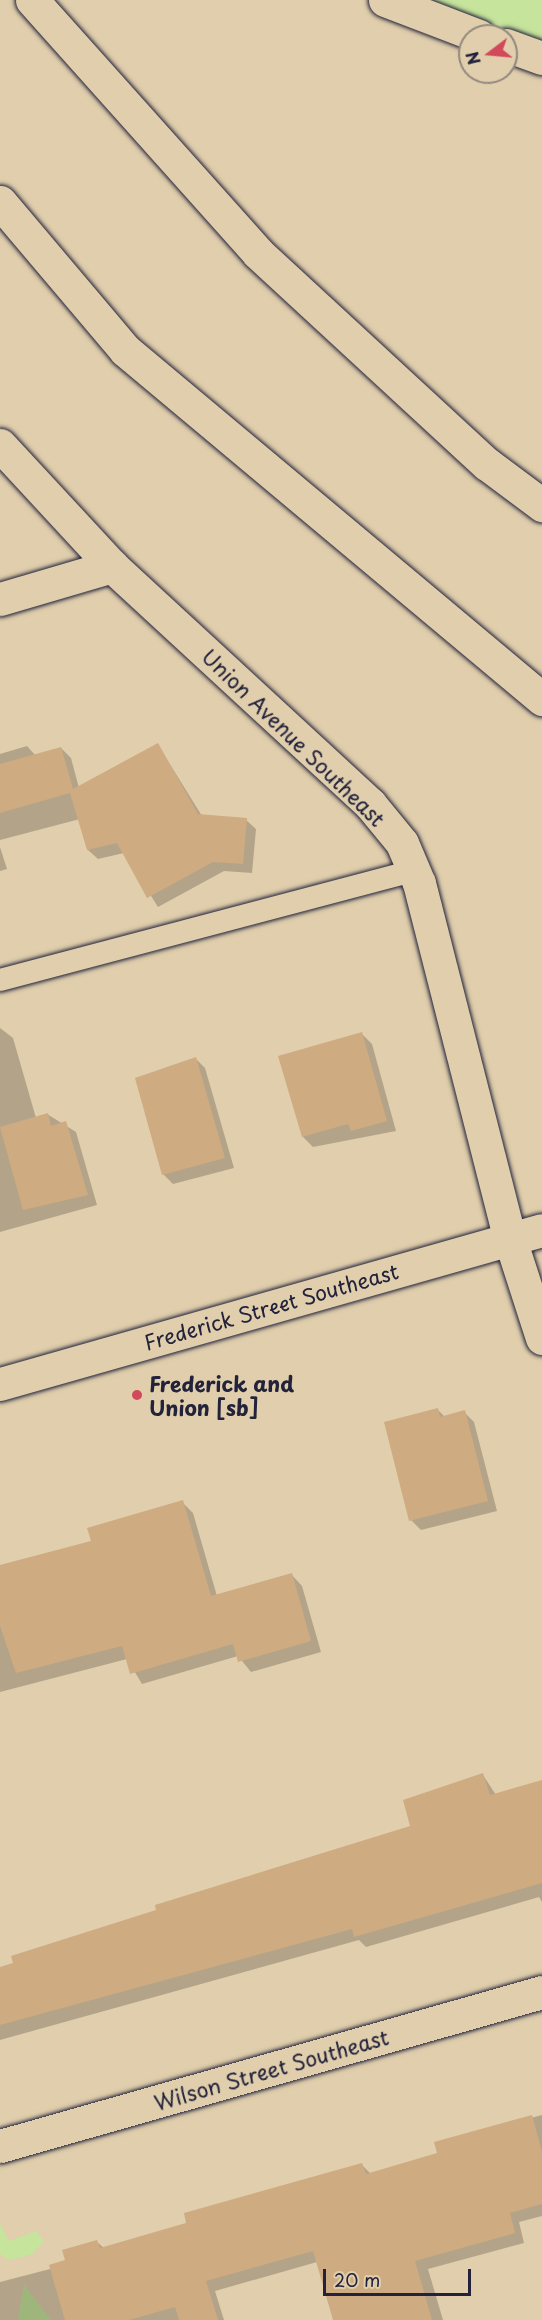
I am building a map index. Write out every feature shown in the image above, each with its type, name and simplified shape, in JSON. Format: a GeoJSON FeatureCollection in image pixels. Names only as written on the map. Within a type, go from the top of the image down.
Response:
{"type":"FeatureCollection","features":[{"type":"Feature","properties":{"kind":"main road"},"geometry":{"type":"LineString","coordinates":[[32,0],[258,253],[487,464],[542,505]]}},
{"type":"Feature","properties":{"kind":"main road"},"geometry":{"type":"LineString","coordinates":[[385,0],[458,28]]}},
{"type":"Feature","properties":{"kind":"main road"},"geometry":{"type":"LineString","coordinates":[[518,49],[542,58]]}},
{"type":"Feature","properties":{"kind":"main road"},"geometry":{"type":"LineString","coordinates":[[0,202],[125,350],[542,699]]}},
{"type":"Feature","properties":{"kind":"main road","name":"Union Avenue Southeast"},"geometry":{"type":"LineString","coordinates":[[0,445],[112,566],[370,804],[402,843],[414,871],[510,1239],[542,1338]]}},
{"type":"Feature","properties":{"kind":"main road"},"geometry":{"type":"LineString","coordinates":[[0,599],[112,566]]}},
{"type":"Feature","properties":{"kind":"main road","name":"Frederick Street Southeast"},"geometry":{"type":"LineString","coordinates":[[0,1384],[542,1230]]}},
{"type":"Feature","properties":{"kind":"main road","name":"Wilson Street Southeast"},"geometry":{"type":"LineString","coordinates":[[0,2146],[542,1992]]}},
{"type":"Feature","properties":{"kind":"lane"},"geometry":{"type":"LineString","coordinates":[[0,980],[414,871]]}},
{"type":"Feature","properties":{"kind":"green space"},"geometry":{"type":"Polygon","coordinates":[[[393,0],[542,0],[542,57],[518,49],[518,24],[458,24],[458,27],[393,0]]]}},
{"type":"Feature","properties":{"kind":"green space"},"geometry":{"type":"Polygon","coordinates":[[[0,2224],[9,2241],[36,2231],[44,2241],[31,2255],[8,2260],[0,2254],[0,2224]]]}},
{"type":"Feature","properties":{"kind":"green space"},"geometry":{"type":"Polygon","coordinates":[[[24,2285],[51,2320],[18,2320],[24,2285]]]}},
{"type":"Feature","properties":{"kind":"building"},"geometry":{"type":"Polygon","coordinates":[[[158,743],[198,814],[247,818],[243,864],[213,862],[147,898],[117,843],[87,850],[70,793],[0,813],[0,764],[61,747],[73,789],[158,743]]]}},
{"type":"Feature","properties":{"kind":"building"},"geometry":{"type":"Polygon","coordinates":[[[362,1032],[387,1121],[351,1131],[348,1124],[302,1137],[278,1056],[362,1032]]]}},
{"type":"Feature","properties":{"kind":"building"},"geometry":{"type":"Polygon","coordinates":[[[196,1057],[225,1158],[162,1175],[135,1078],[196,1057]]]}},
{"type":"Feature","properties":{"kind":"building"},"geometry":{"type":"Polygon","coordinates":[[[48,1113],[51,1126],[66,1121],[88,1195],[23,1210],[0,1127],[48,1113]]]}},
{"type":"Feature","properties":{"kind":"building"},"geometry":{"type":"Polygon","coordinates":[[[438,1408],[440,1417],[465,1410],[488,1501],[409,1521],[384,1422],[438,1408]]]}},
{"type":"Feature","properties":{"kind":"building"},"geometry":{"type":"Polygon","coordinates":[[[183,1500],[211,1596],[292,1573],[311,1641],[238,1662],[233,1644],[130,1674],[122,1646],[16,1673],[0,1626],[0,1565],[91,1541],[87,1528],[183,1500]]]}},
{"type":"Feature","properties":{"kind":"building"},"geometry":{"type":"Polygon","coordinates":[[[483,1773],[490,1795],[542,1780],[542,1883],[354,1937],[352,1929],[0,2025],[0,1967],[13,1963],[11,1956],[156,1910],[155,1905],[410,1826],[403,1800],[483,1773]]]}},
{"type":"Feature","properties":{"kind":"building"},"geometry":{"type":"Polygon","coordinates":[[[532,2115],[542,2152],[542,2204],[510,2213],[515,2233],[415,2261],[432,2320],[333,2320],[313,2251],[206,2281],[218,2320],[179,2320],[175,2307],[129,2320],[65,2320],[49,2265],[65,2260],[62,2250],[97,2240],[100,2248],[186,2223],[184,2213],[362,2163],[366,2174],[437,2153],[434,2142],[532,2115]]]}},
{"type":"Feature","properties":{"kind":"place","name":"Frederick and Union [sb]"},"geometry":{"type":"Point","coordinates":[137,1395]}}]}
